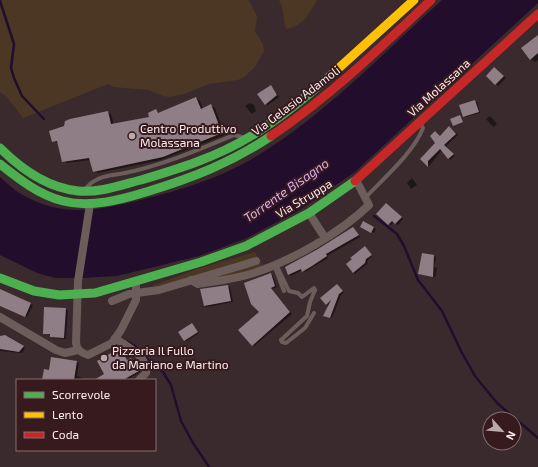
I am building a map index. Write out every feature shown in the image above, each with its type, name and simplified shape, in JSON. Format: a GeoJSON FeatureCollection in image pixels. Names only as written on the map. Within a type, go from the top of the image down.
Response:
{"type":"FeatureCollection","features":[{"type":"Feature","properties":{"kind":"main road","name":"Via Gelasio Adamoli"},"geometry":{"type":"LineString","coordinates":[[0,148],[15,164],[40,179],[57,186],[85,190],[125,184],[188,166],[233,146],[263,129],[323,83],[414,0]]}},
{"type":"Feature","properties":{"kind":"main road","name":"Via Gelasio Adamoli"},"geometry":{"type":"LineString","coordinates":[[0,164],[14,176],[52,197],[90,206],[128,197],[192,178],[241,156],[269,139],[332,92],[431,0]]}},
{"type":"Feature","properties":{"kind":"main road","name":"Via Molassana"},"geometry":{"type":"LineString","coordinates":[[356,180],[538,14]]}},
{"type":"Feature","properties":{"kind":"main road","name":"Via Struppa"},"geometry":{"type":"LineString","coordinates":[[0,278],[34,291],[59,295],[95,293],[136,282],[246,246],[309,213],[356,180]]}},
{"type":"Feature","properties":{"kind":"street"},"geometry":{"type":"LineString","coordinates":[[175,270],[191,282],[253,273],[275,264],[325,238],[353,219],[369,205],[356,180]]}},
{"type":"Feature","properties":{"kind":"street"},"geometry":{"type":"LineString","coordinates":[[78,350],[76,343],[78,282],[90,206]]}},
{"type":"Feature","properties":{"kind":"street"},"geometry":{"type":"LineString","coordinates":[[309,213],[325,238]]}},
{"type":"Feature","properties":{"kind":"street"},"geometry":{"type":"LineString","coordinates":[[112,301],[137,293],[159,290],[191,282],[256,261]]}},
{"type":"Feature","properties":{"kind":"street"},"geometry":{"type":"LineString","coordinates":[[243,264],[253,273]]}},
{"type":"Feature","properties":{"kind":"street"},"geometry":{"type":"LineString","coordinates":[[0,317],[51,347],[65,353],[78,350],[88,355],[112,343],[136,300],[136,282]]}},
{"type":"Feature","properties":{"kind":"street"},"geometry":{"type":"LineString","coordinates":[[115,338],[136,352],[146,367],[145,375],[140,379]]}},
{"type":"Feature","properties":{"kind":"lane"},"geometry":{"type":"LineString","coordinates":[[366,197],[416,140],[423,128],[419,122]]}},
{"type":"Feature","properties":{"kind":"lane"},"geometry":{"type":"LineString","coordinates":[[85,190],[93,179],[127,173],[179,158],[234,135],[244,138]]}},
{"type":"Feature","properties":{"kind":"lane"},"geometry":{"type":"LineString","coordinates":[[275,264],[284,292]]}},
{"type":"Feature","properties":{"kind":"lane"},"geometry":{"type":"LineString","coordinates":[[275,264],[289,291],[298,293],[302,296],[314,288],[316,290],[310,302],[308,316],[284,336],[281,340],[282,342],[289,341],[305,328],[314,313]]}},
{"type":"Feature","properties":{"kind":"shaded area"},"geometry":{"type":"Polygon","coordinates":[[[0,0],[249,0],[257,17],[255,31],[263,44],[264,51],[255,67],[244,77],[238,80],[209,84],[184,94],[170,97],[163,96],[149,90],[113,87],[108,84],[23,118],[6,96],[0,92],[0,0]]]}},
{"type":"Feature","properties":{"kind":"shaded area"},"geometry":{"type":"Polygon","coordinates":[[[279,0],[317,0],[305,19],[292,28],[286,29],[282,7],[279,0]]]}},
{"type":"Feature","properties":{"kind":"shaded area"},"geometry":{"type":"Polygon","coordinates":[[[255,252],[264,269],[170,289],[152,286],[197,269],[255,252]]]}},
{"type":"Feature","properties":{"kind":"water","name":"Torrente Bisagno"},"geometry":{"type":"Polygon","coordinates":[[[442,0],[538,0],[538,3],[355,172],[298,211],[245,239],[199,256],[117,276],[55,278],[37,273],[0,255],[0,177],[18,192],[37,202],[52,207],[82,210],[97,209],[144,199],[172,192],[213,178],[252,159],[303,124],[351,84],[442,0]]]}},
{"type":"Feature","properties":{"kind":"building"},"geometry":{"type":"Polygon","coordinates":[[[538,35],[538,53],[530,60],[521,48],[538,35]]]}},
{"type":"Feature","properties":{"kind":"building"},"geometry":{"type":"Polygon","coordinates":[[[494,67],[504,76],[495,85],[486,76],[494,67]]]}},
{"type":"Feature","properties":{"kind":"building"},"geometry":{"type":"Polygon","coordinates":[[[271,85],[277,95],[265,105],[257,94],[271,85]]]}},
{"type":"Feature","properties":{"kind":"building","name":"Centro Produttivo Molassana"},"geometry":{"type":"Polygon","coordinates":[[[196,97],[201,109],[211,104],[222,133],[163,157],[93,172],[89,158],[62,162],[57,141],[52,142],[49,131],[64,126],[65,121],[70,119],[108,111],[111,124],[149,117],[148,113],[156,109],[158,113],[196,97]]]}},
{"type":"Feature","properties":{"kind":"building"},"geometry":{"type":"Polygon","coordinates":[[[475,100],[479,112],[463,117],[459,105],[475,100]]]}},
{"type":"Feature","properties":{"kind":"building"},"geometry":{"type":"Polygon","coordinates":[[[460,115],[463,122],[453,126],[450,119],[460,115]]]}},
{"type":"Feature","properties":{"kind":"building"},"geometry":{"type":"Polygon","coordinates":[[[449,126],[456,134],[444,145],[454,154],[448,159],[440,149],[428,161],[428,167],[420,159],[435,143],[430,136],[435,131],[440,136],[449,126]]]}},
{"type":"Feature","properties":{"kind":"building"},"geometry":{"type":"Polygon","coordinates":[[[386,203],[402,217],[395,224],[392,221],[388,225],[376,214],[386,203]]]}},
{"type":"Feature","properties":{"kind":"building"},"geometry":{"type":"Polygon","coordinates":[[[363,221],[374,227],[371,233],[360,227],[363,221]]]}},
{"type":"Feature","properties":{"kind":"building"},"geometry":{"type":"Polygon","coordinates":[[[353,227],[359,235],[326,254],[327,256],[302,272],[301,269],[288,275],[285,267],[318,249],[353,227]]]}},
{"type":"Feature","properties":{"kind":"building"},"geometry":{"type":"Polygon","coordinates":[[[365,246],[372,255],[366,259],[365,263],[353,273],[346,264],[352,259],[350,258],[365,246]]]}},
{"type":"Feature","properties":{"kind":"building"},"geometry":{"type":"Polygon","coordinates":[[[422,253],[434,255],[433,277],[418,274],[422,253]]]}},
{"type":"Feature","properties":{"kind":"building"},"geometry":{"type":"Polygon","coordinates":[[[271,273],[275,286],[271,288],[290,312],[252,346],[238,330],[259,312],[251,304],[244,283],[271,273]]]}},
{"type":"Feature","properties":{"kind":"building"},"geometry":{"type":"Polygon","coordinates":[[[337,284],[343,291],[339,294],[330,318],[323,316],[331,300],[326,305],[320,298],[337,284]]]}},
{"type":"Feature","properties":{"kind":"building"},"geometry":{"type":"Polygon","coordinates":[[[228,285],[231,301],[204,306],[200,289],[228,285]]]}},
{"type":"Feature","properties":{"kind":"building"},"geometry":{"type":"Polygon","coordinates":[[[0,289],[31,303],[25,317],[0,306],[0,289]]]}},
{"type":"Feature","properties":{"kind":"building"},"geometry":{"type":"Polygon","coordinates":[[[44,307],[66,308],[64,338],[50,337],[50,334],[43,334],[44,307]]]}},
{"type":"Feature","properties":{"kind":"building"},"geometry":{"type":"Polygon","coordinates":[[[192,323],[198,332],[184,341],[178,332],[192,323]]]}},
{"type":"Feature","properties":{"kind":"building"},"geometry":{"type":"Polygon","coordinates":[[[5,335],[24,346],[19,352],[0,349],[0,336],[5,335]]]}},
{"type":"Feature","properties":{"kind":"building"},"geometry":{"type":"Polygon","coordinates":[[[120,348],[127,360],[131,358],[139,371],[125,379],[96,379],[104,374],[97,361],[120,348]]]}},
{"type":"Feature","properties":{"kind":"building"},"geometry":{"type":"Polygon","coordinates":[[[51,357],[77,361],[74,379],[42,379],[44,369],[49,370],[51,357]]]}},
{"type":"Feature","properties":{"kind":"waterway"},"geometry":{"type":"LineString","coordinates":[[0,1],[14,44],[11,68],[14,78],[22,96],[44,119]]}},
{"type":"Feature","properties":{"kind":"waterway"},"geometry":{"type":"LineString","coordinates":[[374,216],[397,234],[404,246],[418,280],[442,311],[475,376],[497,403],[538,438]]}},
{"type":"Feature","properties":{"kind":"waterway"},"geometry":{"type":"LineString","coordinates":[[128,342],[135,346],[150,362],[163,372],[171,385],[181,421],[209,467]]}},
{"type":"Feature","properties":{"kind":"traffic: fast"},"geometry":{"type":"LineString","coordinates":[[0,148],[26,170],[56,186],[78,191],[94,191],[110,188],[183,167],[225,150],[282,115],[330,76]]}},
{"type":"Feature","properties":{"kind":"traffic: fast"},"geometry":{"type":"LineString","coordinates":[[0,164],[22,181],[38,191],[54,198],[84,204],[105,202],[163,187],[211,169],[256,146],[271,136]]}},
{"type":"Feature","properties":{"kind":"traffic: fast"},"geometry":{"type":"LineString","coordinates":[[0,278],[34,291],[59,295],[95,293],[201,262],[246,246],[309,213],[355,181]]}},
{"type":"Feature","properties":{"kind":"traffic: slow"},"geometry":{"type":"LineString","coordinates":[[330,76],[414,0]]}},
{"type":"Feature","properties":{"kind":"traffic: jam"},"geometry":{"type":"LineString","coordinates":[[271,136],[334,88],[431,0]]}},
{"type":"Feature","properties":{"kind":"traffic: jam"},"geometry":{"type":"LineString","coordinates":[[355,181],[538,14]]}},
{"type":"Feature","properties":{"kind":"place","name":"Centro Produttivo Molassana"},"geometry":{"type":"Point","coordinates":[132,136]}},
{"type":"Feature","properties":{"kind":"place","name":"Pizzeria Il Fullo da Mariano e Martino"},"geometry":{"type":"Point","coordinates":[104,358]}}]}
